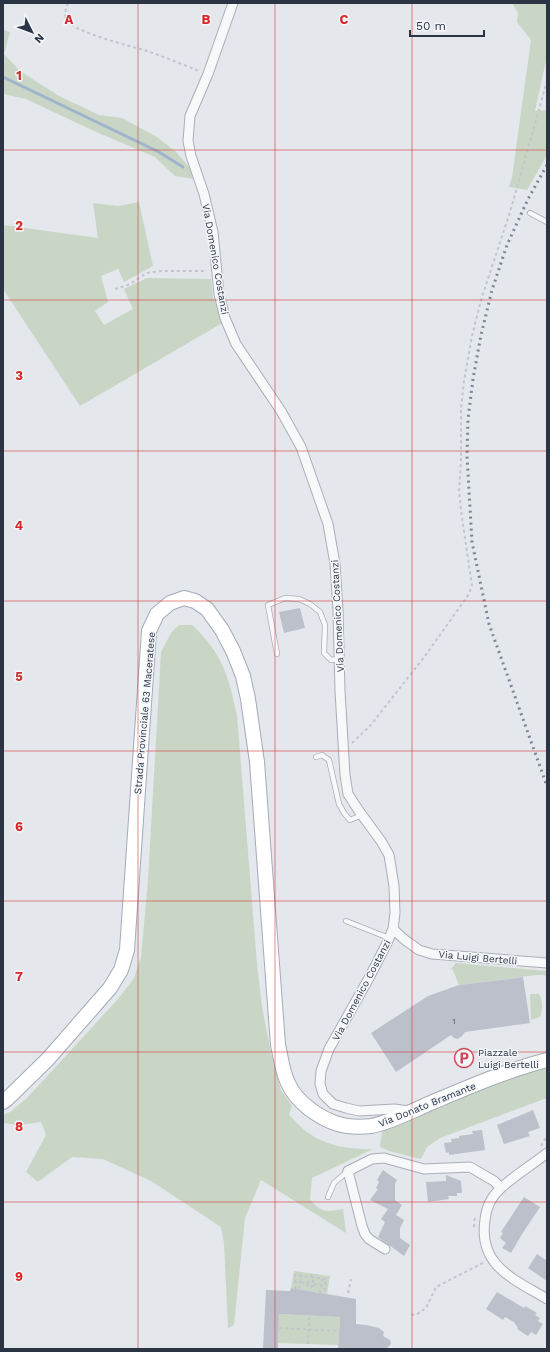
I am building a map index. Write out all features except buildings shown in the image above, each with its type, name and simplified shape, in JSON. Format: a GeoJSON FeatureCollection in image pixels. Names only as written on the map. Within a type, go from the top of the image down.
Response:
{"type":"FeatureCollection","features":[{"type":"Feature","properties":{"kind":"main road","name":"Strada Provinciale 63 Maceratese"},"geometry":{"type":"LineString","coordinates":[[3,1102],[48,1059],[110,988],[121,970],[127,950],[149,631],[157,614],[170,603],[184,598],[195,601],[207,609],[222,630],[233,651],[243,676],[248,698],[257,762],[278,1045]]}},
{"type":"Feature","properties":{"kind":"main road","name":"Via Donato Bramante"},"geometry":{"type":"LineString","coordinates":[[278,1045],[288,1083],[295,1094],[315,1113],[339,1124],[352,1126],[372,1126],[411,1112],[498,1075],[547,1060]]}},
{"type":"Feature","properties":{"kind":"street","name":"Via Domenico Costanzi"},"geometry":{"type":"LineString","coordinates":[[233,3],[208,74],[190,116],[188,141],[191,156],[204,194],[213,232],[220,294],[225,318],[236,344],[281,411],[301,447],[315,483],[328,524],[335,564],[343,750],[348,794],[389,855],[394,893],[395,912],[393,929],[369,978],[329,1049],[321,1071],[320,1084],[324,1094],[332,1104],[359,1111],[394,1109],[411,1112]]}},
{"type":"Feature","properties":{"kind":"street","name":"Via Luigi Bertelli"},"geometry":{"type":"LineString","coordinates":[[393,929],[419,950],[432,954],[547,963]]}},
{"type":"Feature","properties":{"kind":"street"},"geometry":{"type":"LineString","coordinates":[[547,1153],[501,1188],[492,1198],[486,1210],[483,1236],[486,1248],[487,1263],[500,1268],[512,1278],[547,1299]]}},
{"type":"Feature","properties":{"kind":"street"},"geometry":{"type":"LineString","coordinates":[[385,1249],[365,1234],[348,1171],[372,1159],[384,1158],[424,1169],[470,1167],[494,1181],[501,1188]]}},
{"type":"Feature","properties":{"kind":"lane"},"geometry":{"type":"LineString","coordinates":[[530,213],[547,222]]}},
{"type":"Feature","properties":{"kind":"lane"},"geometry":{"type":"LineString","coordinates":[[277,654],[268,605],[285,598],[299,598],[320,612],[325,626],[324,653],[331,660],[340,659]]}},
{"type":"Feature","properties":{"kind":"lane"},"geometry":{"type":"LineString","coordinates":[[316,757],[322,755],[329,760],[339,804],[344,814],[350,820],[362,815]]}},
{"type":"Feature","properties":{"kind":"lane"},"geometry":{"type":"LineString","coordinates":[[346,921],[389,938]]}},
{"type":"Feature","properties":{"kind":"lane"},"geometry":{"type":"LineString","coordinates":[[328,1197],[334,1182],[348,1171]]}},
{"type":"Feature","properties":{"kind":"path"},"geometry":{"type":"LineString","coordinates":[[68,3],[65,14],[67,20],[72,26],[208,74]]}},
{"type":"Feature","properties":{"kind":"path"},"geometry":{"type":"LineString","coordinates":[[343,750],[370,726],[425,656],[469,594],[472,585],[459,491],[461,460],[461,408],[464,381],[472,336],[481,300],[510,212],[547,81]]}},
{"type":"Feature","properties":{"kind":"path"},"geometry":{"type":"LineString","coordinates":[[115,289],[128,285],[147,273],[161,271],[217,271]]}},
{"type":"Feature","properties":{"kind":"path"},"geometry":{"type":"LineString","coordinates":[[536,1149],[542,1145],[547,1136]]}},
{"type":"Feature","properties":{"kind":"path"},"geometry":{"type":"LineString","coordinates":[[474,1228],[476,1214]]}},
{"type":"Feature","properties":{"kind":"path"},"geometry":{"type":"LineString","coordinates":[[411,1315],[417,1314],[426,1308],[436,1287],[487,1263]]}},
{"type":"Feature","properties":{"kind":"path"},"geometry":{"type":"LineString","coordinates":[[307,1283],[311,1279],[312,1271]]}},
{"type":"Feature","properties":{"kind":"path"},"geometry":{"type":"LineString","coordinates":[[295,1289],[296,1275],[311,1279],[326,1279],[324,1293]]}},
{"type":"Feature","properties":{"kind":"path"},"geometry":{"type":"LineString","coordinates":[[299,1290],[301,1276]]}},
{"type":"Feature","properties":{"kind":"path"},"geometry":{"type":"LineString","coordinates":[[311,1279],[314,1284]]}},
{"type":"Feature","properties":{"kind":"path"},"geometry":{"type":"LineString","coordinates":[[320,1293],[322,1279]]}},
{"type":"Feature","properties":{"kind":"path"},"geometry":{"type":"LineString","coordinates":[[348,1294],[350,1279]]}},
{"type":"Feature","properties":{"kind":"path"},"geometry":{"type":"LineString","coordinates":[[295,1282],[307,1283],[310,1287]]}},
{"type":"Feature","properties":{"kind":"path"},"geometry":{"type":"LineString","coordinates":[[309,1291],[310,1287],[314,1284],[325,1286]]}},
{"type":"Feature","properties":{"kind":"path"},"geometry":{"type":"LineString","coordinates":[[308,1344],[309,1316]]}},
{"type":"Feature","properties":{"kind":"path"},"geometry":{"type":"LineString","coordinates":[[279,1328],[339,1331]]}},
{"type":"Feature","properties":{"kind":"green space"},"geometry":{"type":"Polygon","coordinates":[[[512,3],[547,3],[547,56],[535,111],[546,110],[547,106],[547,155],[527,190],[509,187],[512,177],[531,40],[517,22],[518,13],[512,3]]]}},
{"type":"Feature","properties":{"kind":"green space"},"geometry":{"type":"Polygon","coordinates":[[[3,30],[10,32],[4,54],[20,71],[59,96],[99,115],[122,118],[157,137],[176,152],[190,168],[194,179],[175,176],[155,157],[94,131],[26,99],[3,94],[3,30]]]}},
{"type":"Feature","properties":{"kind":"green space"},"geometry":{"type":"Polygon","coordinates":[[[139,202],[153,266],[124,282],[118,269],[101,276],[108,302],[95,311],[104,325],[133,309],[124,289],[147,278],[211,279],[213,297],[224,322],[80,406],[3,289],[3,225],[98,238],[93,203],[118,206],[139,202]]]}},
{"type":"Feature","properties":{"kind":"green space"},"geometry":{"type":"Polygon","coordinates":[[[179,625],[192,625],[211,646],[223,666],[231,688],[237,715],[257,964],[262,1007],[271,1053],[281,1090],[292,1106],[289,1115],[307,1132],[325,1142],[348,1148],[373,1149],[312,1178],[310,1199],[317,1207],[324,1210],[332,1211],[343,1209],[346,1233],[261,1180],[245,1218],[234,1325],[228,1328],[224,1243],[221,1227],[151,1181],[103,1159],[72,1157],[38,1182],[26,1172],[46,1135],[41,1122],[20,1125],[3,1123],[3,1115],[10,1112],[27,1098],[118,999],[134,978],[141,957],[148,880],[161,652],[171,633],[179,625]]]}},
{"type":"Feature","properties":{"kind":"green space"},"geometry":{"type":"Polygon","coordinates":[[[456,963],[547,971],[547,978],[544,975],[536,975],[459,985],[453,970],[451,969],[456,963]]]}},
{"type":"Feature","properties":{"kind":"green space"},"geometry":{"type":"Polygon","coordinates":[[[530,994],[539,994],[542,1005],[540,1017],[531,1020],[530,994]]]}},
{"type":"Feature","properties":{"kind":"green space"},"geometry":{"type":"Polygon","coordinates":[[[547,1067],[547,1098],[440,1138],[427,1147],[421,1159],[389,1151],[380,1147],[382,1131],[520,1074],[547,1067]]]}},
{"type":"Feature","properties":{"kind":"green space"},"geometry":{"type":"Polygon","coordinates":[[[294,1271],[330,1276],[327,1294],[291,1288],[294,1271]]]}},
{"type":"Feature","properties":{"kind":"green space"},"geometry":{"type":"Polygon","coordinates":[[[279,1314],[340,1317],[338,1345],[278,1343],[279,1314]]]}},
{"type":"Feature","properties":{"kind":"waterway"},"geometry":{"type":"LineString","coordinates":[[3,77],[159,152],[183,167]]}},
{"type":"Feature","properties":{"kind":"railway"},"geometry":{"type":"LineString","coordinates":[[547,165],[528,199],[507,245],[492,290],[481,335],[473,379],[468,419],[467,456],[472,542],[489,624],[547,786]]}},
{"type":"Feature","properties":{"kind":"place","name":"Piazzale Luigi Bertelli"},"geometry":{"type":"Point","coordinates":[464,1058]}}]}
